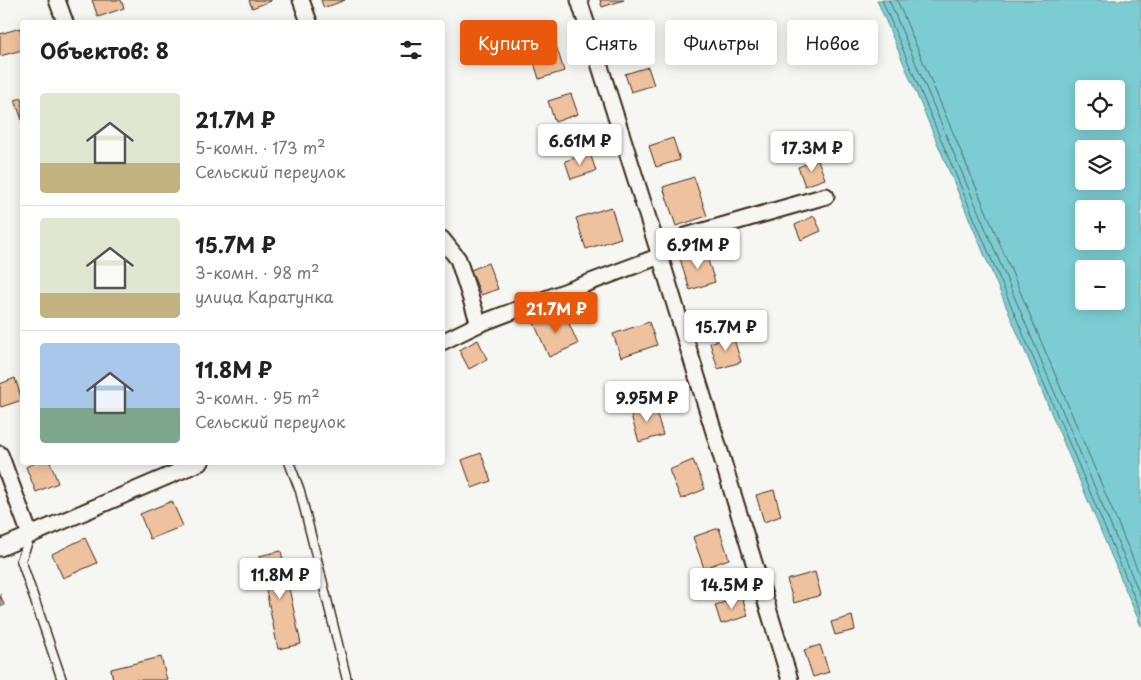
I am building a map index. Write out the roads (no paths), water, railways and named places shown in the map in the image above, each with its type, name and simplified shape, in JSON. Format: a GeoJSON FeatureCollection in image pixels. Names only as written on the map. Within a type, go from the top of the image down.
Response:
{"type":"FeatureCollection","features":[{"type":"Feature","properties":{"kind":"street"},"geometry":{"type":"LineString","coordinates":[[57,0],[64,20]]}},
{"type":"Feature","properties":{"kind":"street"},"geometry":{"type":"LineString","coordinates":[[302,0],[308,20]]}},
{"type":"Feature","properties":{"kind":"street"},"geometry":{"type":"LineString","coordinates":[[579,0],[790,680]]}},
{"type":"Feature","properties":{"kind":"street"},"geometry":{"type":"LineString","coordinates":[[445,341],[479,324],[660,256],[686,236],[826,196]]}},
{"type":"Feature","properties":{"kind":"street"},"geometry":{"type":"LineString","coordinates":[[445,243],[458,259],[479,324]]}},
{"type":"Feature","properties":{"kind":"street"},"geometry":{"type":"LineString","coordinates":[[0,454],[30,535]]}},
{"type":"Feature","properties":{"kind":"street"},"geometry":{"type":"LineString","coordinates":[[0,548],[194,465]]}},
{"type":"Feature","properties":{"kind":"lane"},"geometry":{"type":"LineString","coordinates":[[290,465],[300,491],[347,680]]}},
{"type":"Feature","properties":{"kind":"lane"},"geometry":{"type":"LineString","coordinates":[[30,535],[20,560],[62,680]]}},
{"type":"Feature","properties":{"kind":"water"},"geometry":{"type":"Polygon","coordinates":[[[877,0],[1141,0],[1141,626],[877,0]]]}}]}
